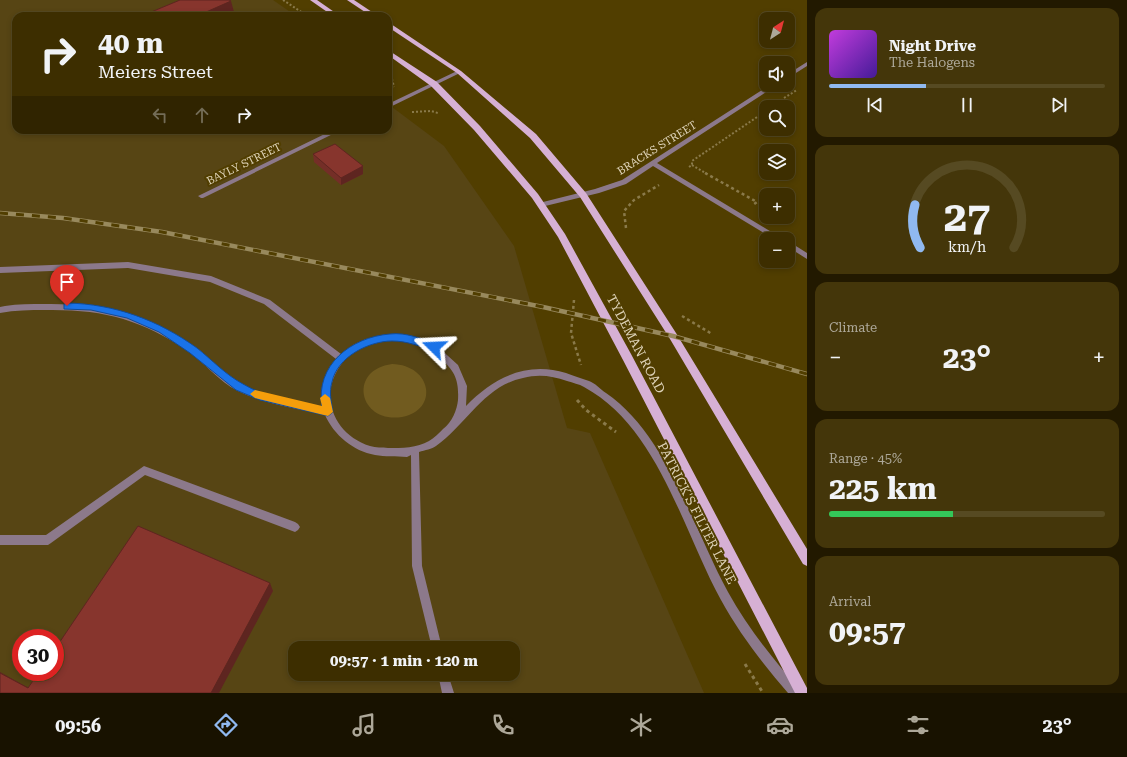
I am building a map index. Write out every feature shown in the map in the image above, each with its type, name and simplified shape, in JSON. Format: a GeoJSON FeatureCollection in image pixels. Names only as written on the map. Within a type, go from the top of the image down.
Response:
{"type":"FeatureCollection","features":[{"type":"Feature","properties":{"kind":"main road"},"geometry":{"type":"LineString","coordinates":[[313,0],[331,12]]}},
{"type":"Feature","properties":{"kind":"main road"},"geometry":{"type":"LineString","coordinates":[[350,0],[369,12]]}},
{"type":"Feature","properties":{"kind":"main road"},"geometry":{"type":"LineString","coordinates":[[392,27],[459,72],[533,136],[583,195],[673,336],[807,560]]}},
{"type":"Feature","properties":{"kind":"main road","name":"TYDEMAN ROAD"},"geometry":{"type":"LineString","coordinates":[[392,55],[434,84],[477,128],[541,204],[562,236],[598,301],[802,693]]}},
{"type":"Feature","properties":{"kind":"street"},"geometry":{"type":"LineString","coordinates":[[795,72],[807,64]]}},
{"type":"Feature","properties":{"kind":"street"},"geometry":{"type":"LineString","coordinates":[[392,104],[459,72]]}},
{"type":"Feature","properties":{"kind":"street","name":"BRACKS STREET"},"geometry":{"type":"LineString","coordinates":[[541,204],[611,187],[654,164],[763,92]]}},
{"type":"Feature","properties":{"kind":"street","name":"BAYLY STREET"},"geometry":{"type":"LineString","coordinates":[[201,196],[330,134]]}},
{"type":"Feature","properties":{"kind":"street"},"geometry":{"type":"LineString","coordinates":[[654,164],[767,232]]}},
{"type":"Feature","properties":{"kind":"street"},"geometry":{"type":"LineString","coordinates":[[795,248],[807,256]]}},
{"type":"Feature","properties":{"kind":"street"},"geometry":{"type":"LineString","coordinates":[[0,270],[128,265],[211,279],[267,302],[341,358]]}},
{"type":"Feature","properties":{"kind":"street"},"geometry":{"type":"LineString","coordinates":[[0,310],[55,306],[91,307],[128,315],[162,329],[239,387],[260,396],[328,412]]}},
{"type":"Feature","properties":{"kind":"street"},"geometry":{"type":"LineString","coordinates":[[385,338],[413,339],[434,347],[450,360],[457,369],[464,388],[462,408],[452,427],[432,444],[415,451],[388,453],[361,446],[340,432],[328,412],[325,388],[331,372],[341,358],[368,341],[385,338]]}},
{"type":"Feature","properties":{"kind":"street","name":"PATRICK'S FILTER LANE"},"geometry":{"type":"LineString","coordinates":[[452,427],[481,396],[494,386],[527,373],[545,372],[578,380],[595,388],[612,401],[652,450],[724,594],[743,628],[770,664],[795,693]]}},
{"type":"Feature","properties":{"kind":"street"},"geometry":{"type":"LineString","coordinates":[[415,451],[417,566],[435,641]]}},
{"type":"Feature","properties":{"kind":"street"},"geometry":{"type":"LineString","coordinates":[[0,540],[48,540],[144,470],[295,527]]}},
{"type":"Feature","properties":{"kind":"street"},"geometry":{"type":"LineString","coordinates":[[445,681],[448,693]]}},
{"type":"Feature","properties":{"kind":"path"},"geometry":{"type":"LineString","coordinates":[[283,0],[301,12]]}},
{"type":"Feature","properties":{"kind":"path"},"geometry":{"type":"LineString","coordinates":[[782,100],[801,87]]}},
{"type":"Feature","properties":{"kind":"path"},"geometry":{"type":"LineString","coordinates":[[627,231],[625,226],[624,211],[634,200],[692,165],[692,161],[759,116]]}},
{"type":"Feature","properties":{"kind":"path"},"geometry":{"type":"LineString","coordinates":[[677,312],[692,324],[712,334]]}},
{"type":"Feature","properties":{"kind":"shaded area"},"geometry":{"type":"Polygon","coordinates":[[[0,0],[273,0],[290,12],[12,12],[12,134],[392,134],[392,107],[444,146],[514,246],[567,428],[590,433],[704,693],[0,693],[0,0]]]}},
{"type":"Feature","properties":{"kind":"shaded area"},"geometry":{"type":"Polygon","coordinates":[[[392,364],[405,366],[416,372],[422,379],[426,388],[426,397],[422,406],[414,413],[402,417],[387,417],[376,413],[368,405],[364,395],[364,385],[369,376],[378,368],[392,364]]]}},
{"type":"Feature","properties":{"kind":"building"},"geometry":{"type":"Polygon","coordinates":[[[180,0],[231,1],[206,12],[151,12],[180,0]]]}},
{"type":"Feature","properties":{"kind":"building"},"geometry":{"type":"Polygon","coordinates":[[[335,144],[363,166],[341,178],[313,154],[335,144]]]}},
{"type":"Feature","properties":{"kind":"building"},"geometry":{"type":"Polygon","coordinates":[[[138,526],[270,583],[211,693],[0,693],[0,673],[12,679],[12,681],[28,688],[33,681],[64,681],[64,636],[138,526]]]}},
{"type":"Feature","properties":{"kind":"railway"},"geometry":{"type":"LineString","coordinates":[[0,213],[63,218],[162,232],[543,307],[673,336],[807,374]]}},
{"type":"Feature","properties":{"kind":"slow traffic"},"geometry":{"type":"LineString","coordinates":[[255,394],[328,412],[325,398]]}},
{"type":"Feature","properties":{"kind":"route"},"geometry":{"type":"LineString","coordinates":[[67,306],[91,307],[128,315],[162,329],[239,387],[260,396],[328,412],[325,396],[327,380],[335,365],[349,351],[368,341],[390,337],[413,339],[434,347]]}}]}
